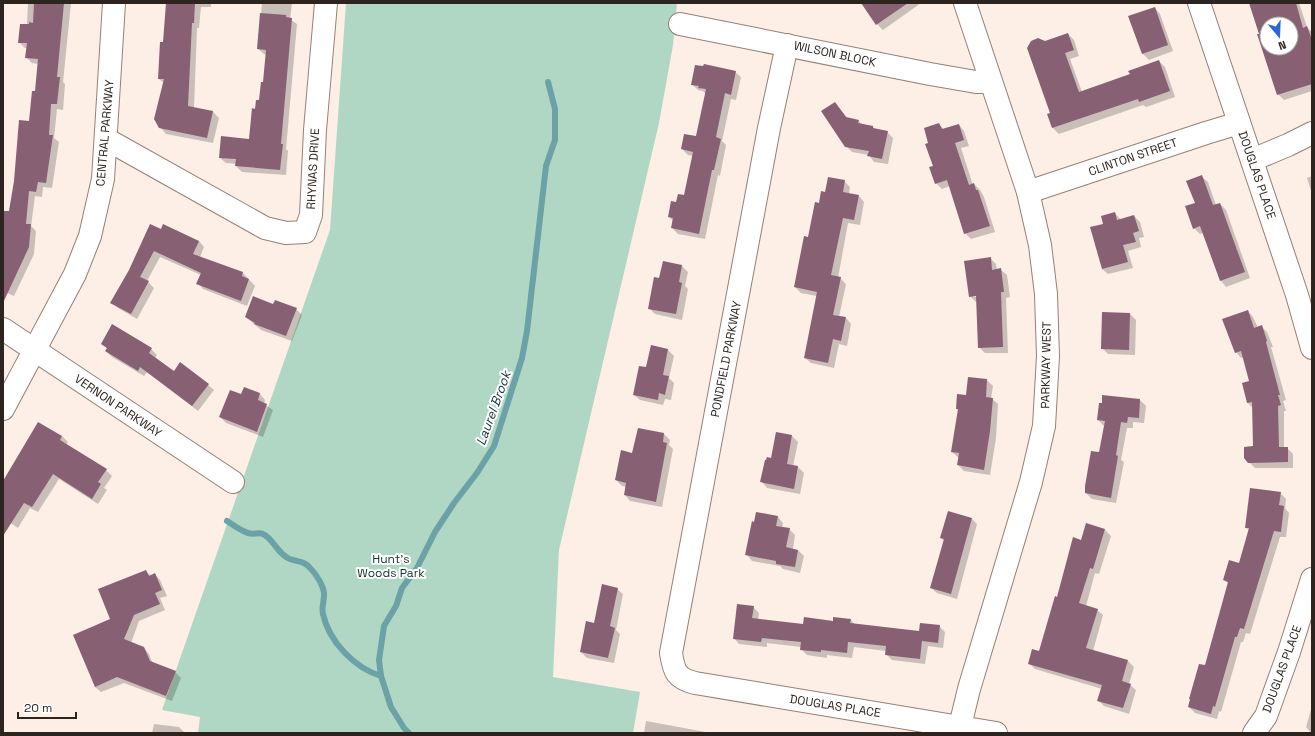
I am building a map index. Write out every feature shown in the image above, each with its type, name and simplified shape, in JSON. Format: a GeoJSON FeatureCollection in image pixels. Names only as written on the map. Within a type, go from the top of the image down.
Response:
{"type":"FeatureCollection","features":[{"type":"Feature","properties":{"kind":"street","name":"CENTRAL PARKWAY"},"geometry":{"type":"LineString","coordinates":[[3,408],[75,274],[90,236],[103,179],[114,3]]}},
{"type":"Feature","properties":{"kind":"street","name":"RHYNAS DRIVE"},"geometry":{"type":"LineString","coordinates":[[106,139],[265,228],[286,234],[305,232],[311,215],[315,130],[326,3]]}},
{"type":"Feature","properties":{"kind":"street","name":"PARKWAY WEST"},"geometry":{"type":"LineString","coordinates":[[960,726],[1031,482],[1044,426],[1048,356],[1046,294],[1040,245],[1028,192],[965,3]]}},
{"type":"Feature","properties":{"kind":"street","name":"DOUGLAS PLACE"},"geometry":{"type":"LineString","coordinates":[[1199,3],[1297,295],[1312,348]]}},
{"type":"Feature","properties":{"kind":"street","name":"WILSON BLOCK"},"geometry":{"type":"LineString","coordinates":[[680,24],[787,44],[930,74],[976,82],[991,82]]}},
{"type":"Feature","properties":{"kind":"street","name":"PONDFIELD PARKWAY"},"geometry":{"type":"LineString","coordinates":[[677,674],[673,666],[671,653],[768,136],[787,44]]}},
{"type":"Feature","properties":{"kind":"street","name":"CLINTON STREET"},"geometry":{"type":"LineString","coordinates":[[1028,192],[1239,123]]}},
{"type":"Feature","properties":{"kind":"street"},"geometry":{"type":"LineString","coordinates":[[1252,160],[1288,146],[1312,133]]}},
{"type":"Feature","properties":{"kind":"street","name":"VERNON PARKWAY"},"geometry":{"type":"LineString","coordinates":[[3,329],[233,482]]}},
{"type":"Feature","properties":{"kind":"street","name":"DOUGLAS PLACE"},"geometry":{"type":"LineString","coordinates":[[1254,733],[1266,716],[1289,652],[1312,579]]}},
{"type":"Feature","properties":{"kind":"street","name":"DOUGLAS PLACE"},"geometry":{"type":"LineString","coordinates":[[677,674],[684,680],[695,684],[996,733]]}},
{"type":"Feature","properties":{"kind":"green space","name":"Hunt's Woods Park"},"geometry":{"type":"Polygon","coordinates":[[[346,3],[677,3],[673,45],[659,123],[559,550],[553,677],[640,692],[633,733],[198,733],[200,717],[162,710],[330,230],[346,3]]]}},
{"type":"Feature","properties":{"kind":"building"},"geometry":{"type":"Polygon","coordinates":[[[34,3],[64,3],[57,77],[60,77],[57,104],[51,104],[49,135],[53,135],[46,183],[38,182],[36,192],[29,191],[26,224],[31,224],[29,247],[3,303],[3,211],[9,211],[14,181],[19,120],[29,121],[32,91],[35,91],[38,59],[25,58],[27,43],[18,43],[20,24],[29,24],[29,22],[33,23],[34,3]]]}},
{"type":"Feature","properties":{"kind":"building"},"geometry":{"type":"Polygon","coordinates":[[[166,3],[195,3],[194,23],[192,23],[188,106],[213,111],[207,138],[159,128],[154,119],[164,79],[158,79],[160,42],[163,42],[166,3]]]}},
{"type":"Feature","properties":{"kind":"building"},"geometry":{"type":"Polygon","coordinates":[[[861,3],[908,3],[876,25],[861,3]]]}},
{"type":"Feature","properties":{"kind":"building"},"geometry":{"type":"Polygon","coordinates":[[[1249,3],[1296,3],[1303,28],[1307,26],[1312,40],[1312,84],[1277,95],[1264,56],[1299,56],[1299,16],[1259,16],[1259,34],[1249,3]]]}},
{"type":"Feature","properties":{"kind":"building"},"geometry":{"type":"Polygon","coordinates":[[[1155,7],[1168,45],[1142,54],[1128,16],[1155,7]]]}},
{"type":"Feature","properties":{"kind":"building"},"geometry":{"type":"Polygon","coordinates":[[[260,13],[286,15],[286,17],[292,18],[280,170],[235,166],[236,159],[219,158],[221,136],[249,139],[252,108],[255,109],[256,100],[259,100],[261,82],[263,82],[266,50],[257,49],[260,13]]]}},
{"type":"Feature","properties":{"kind":"building"},"geometry":{"type":"Polygon","coordinates":[[[1068,33],[1074,50],[1065,53],[1079,92],[1130,74],[1128,71],[1159,60],[1170,91],[1139,102],[1138,99],[1052,128],[1047,114],[1050,113],[1027,48],[1031,41],[1038,38],[1045,41],[1068,33]]]}},
{"type":"Feature","properties":{"kind":"building"},"geometry":{"type":"Polygon","coordinates":[[[704,64],[736,71],[731,95],[725,93],[716,137],[721,139],[714,170],[712,170],[699,234],[671,228],[673,218],[668,217],[671,201],[676,202],[678,194],[684,195],[693,152],[681,149],[684,134],[696,136],[706,89],[691,85],[695,65],[703,66],[704,64]]]}},
{"type":"Feature","properties":{"kind":"building"},"geometry":{"type":"Polygon","coordinates":[[[835,102],[846,117],[859,120],[858,123],[873,126],[873,128],[888,131],[882,159],[867,156],[869,151],[845,147],[821,111],[835,102]]]}},
{"type":"Feature","properties":{"kind":"building"},"geometry":{"type":"Polygon","coordinates":[[[939,123],[942,129],[959,124],[964,140],[955,143],[969,185],[974,183],[976,190],[978,190],[990,226],[964,234],[947,180],[935,184],[929,167],[933,166],[925,144],[928,143],[924,128],[939,123]]]}},
{"type":"Feature","properties":{"kind":"building"},"geometry":{"type":"Polygon","coordinates":[[[1202,175],[1213,205],[1220,203],[1245,272],[1220,281],[1200,226],[1193,229],[1185,206],[1195,203],[1186,181],[1202,175]]]}},
{"type":"Feature","properties":{"kind":"building"},"geometry":{"type":"Polygon","coordinates":[[[828,177],[845,180],[843,192],[859,195],[854,220],[843,218],[831,275],[841,277],[833,315],[846,317],[841,341],[833,339],[828,363],[804,358],[817,292],[794,287],[804,236],[808,237],[815,202],[819,203],[821,191],[825,192],[828,177]]]}},
{"type":"Feature","properties":{"kind":"building"},"geometry":{"type":"Polygon","coordinates":[[[1115,212],[1117,220],[1134,215],[1139,231],[1133,233],[1136,242],[1123,245],[1128,262],[1102,269],[1090,227],[1103,224],[1101,216],[1115,212]]]}},
{"type":"Feature","properties":{"kind":"building"},"geometry":{"type":"Polygon","coordinates":[[[150,224],[161,229],[163,224],[199,241],[193,254],[243,272],[242,276],[249,279],[241,301],[196,284],[201,273],[154,251],[140,277],[149,281],[131,314],[110,303],[129,270],[150,224]]]}},
{"type":"Feature","properties":{"kind":"building"},"geometry":{"type":"Polygon","coordinates":[[[991,257],[992,270],[1001,268],[1004,292],[1001,292],[1003,347],[978,348],[976,296],[969,297],[964,261],[991,257]]]}},
{"type":"Feature","properties":{"kind":"building"},"geometry":{"type":"Polygon","coordinates":[[[663,261],[682,265],[679,282],[682,283],[676,314],[648,309],[654,277],[659,278],[663,261]]]}},
{"type":"Feature","properties":{"kind":"building"},"geometry":{"type":"Polygon","coordinates":[[[253,296],[273,304],[275,300],[297,308],[286,336],[254,324],[255,323],[245,317],[253,296]]]}},
{"type":"Feature","properties":{"kind":"building"},"geometry":{"type":"Polygon","coordinates":[[[1248,310],[1254,328],[1262,325],[1267,341],[1266,342],[1280,395],[1278,395],[1281,405],[1278,406],[1279,447],[1288,447],[1288,462],[1248,463],[1244,458],[1244,447],[1253,446],[1252,402],[1247,403],[1242,383],[1249,381],[1241,351],[1235,353],[1222,319],[1248,310]]]}},
{"type":"Feature","properties":{"kind":"building"},"geometry":{"type":"Polygon","coordinates":[[[1102,312],[1130,313],[1129,350],[1101,349],[1102,312]]]}},
{"type":"Feature","properties":{"kind":"building"},"geometry":{"type":"Polygon","coordinates":[[[112,324],[152,348],[149,353],[174,371],[180,362],[209,384],[192,406],[140,367],[138,371],[105,351],[107,348],[101,344],[112,324]]]}},
{"type":"Feature","properties":{"kind":"building"},"geometry":{"type":"Polygon","coordinates":[[[651,345],[668,349],[663,375],[669,376],[665,395],[659,393],[658,400],[633,395],[639,366],[646,367],[651,345]]]}},
{"type":"Feature","properties":{"kind":"building"},"geometry":{"type":"Polygon","coordinates":[[[968,377],[987,379],[986,397],[993,398],[984,470],[957,465],[959,453],[951,452],[958,409],[956,409],[957,394],[966,395],[968,377]]]}},
{"type":"Feature","properties":{"kind":"building"},"geometry":{"type":"Polygon","coordinates":[[[244,387],[260,393],[258,400],[267,404],[257,432],[219,417],[230,390],[241,394],[244,387]]]}},
{"type":"Feature","properties":{"kind":"building"},"geometry":{"type":"Polygon","coordinates":[[[1102,395],[1140,399],[1139,418],[1128,417],[1127,423],[1121,422],[1116,455],[1118,456],[1111,498],[1085,493],[1091,451],[1099,452],[1105,421],[1097,420],[1099,403],[1102,403],[1102,395]]]}},
{"type":"Feature","properties":{"kind":"building"},"geometry":{"type":"Polygon","coordinates":[[[38,422],[62,436],[60,440],[107,469],[98,482],[101,484],[92,499],[53,474],[32,507],[24,503],[3,536],[3,481],[38,422]]]}},
{"type":"Feature","properties":{"kind":"building"},"geometry":{"type":"Polygon","coordinates":[[[638,428],[664,433],[663,442],[667,443],[656,502],[624,495],[626,483],[615,480],[621,450],[632,453],[638,428]]]}},
{"type":"Feature","properties":{"kind":"building"},"geometry":{"type":"Polygon","coordinates":[[[776,432],[792,435],[787,464],[798,466],[794,489],[760,482],[765,460],[767,457],[771,458],[776,432]]]}},
{"type":"Feature","properties":{"kind":"building"},"geometry":{"type":"Polygon","coordinates":[[[1250,488],[1281,492],[1279,505],[1284,506],[1281,532],[1274,531],[1244,629],[1240,628],[1237,637],[1235,637],[1215,707],[1213,706],[1211,714],[1188,707],[1189,699],[1199,664],[1205,665],[1228,582],[1223,580],[1229,560],[1239,563],[1249,528],[1245,528],[1250,488]]]}},
{"type":"Feature","properties":{"kind":"building"},"geometry":{"type":"Polygon","coordinates":[[[948,511],[972,518],[951,594],[930,588],[944,539],[940,538],[948,511]]]}},
{"type":"Feature","properties":{"kind":"building"},"geometry":{"type":"Polygon","coordinates":[[[756,512],[778,516],[776,526],[790,528],[786,547],[798,550],[795,567],[776,564],[776,561],[745,555],[752,521],[754,522],[756,512]]]}},
{"type":"Feature","properties":{"kind":"building"},"geometry":{"type":"Polygon","coordinates":[[[1086,523],[1105,529],[1093,569],[1090,568],[1079,603],[1098,609],[1086,648],[1128,660],[1122,681],[1131,684],[1123,708],[1097,701],[1102,685],[1028,664],[1032,649],[1039,651],[1055,596],[1057,597],[1073,537],[1081,540],[1086,523]]]}},
{"type":"Feature","properties":{"kind":"building"},"geometry":{"type":"Polygon","coordinates":[[[146,570],[149,576],[155,573],[162,590],[155,593],[160,604],[134,615],[124,639],[144,647],[150,661],[176,671],[166,696],[117,677],[95,687],[73,635],[110,619],[98,589],[146,570]]]}},
{"type":"Feature","properties":{"kind":"building"},"geometry":{"type":"Polygon","coordinates":[[[602,584],[618,588],[610,626],[615,628],[608,658],[580,652],[586,621],[594,623],[602,584]]]}},
{"type":"Feature","properties":{"kind":"building"},"geometry":{"type":"Polygon","coordinates":[[[737,604],[754,606],[752,618],[803,624],[804,617],[833,621],[833,617],[851,619],[850,623],[919,631],[920,623],[940,625],[938,643],[922,641],[920,659],[885,655],[886,646],[848,642],[847,653],[821,650],[821,652],[800,650],[801,642],[762,638],[761,642],[733,639],[737,604]]]}},
{"type":"Feature","properties":{"kind":"waterway","name":"Laurel Brook"},"geometry":{"type":"LineString","coordinates":[[409,733],[404,728],[391,707],[381,676],[379,660],[384,626],[396,606],[402,588],[417,568],[435,532],[454,503],[477,473],[494,446],[522,358],[527,331],[546,166],[555,140],[555,109],[548,82]]}},
{"type":"Feature","properties":{"kind":"waterway"},"geometry":{"type":"LineString","coordinates":[[227,521],[250,534],[260,533],[267,536],[286,557],[309,566],[322,587],[324,595],[322,608],[323,614],[326,624],[337,644],[362,667],[381,676]]}}]}
